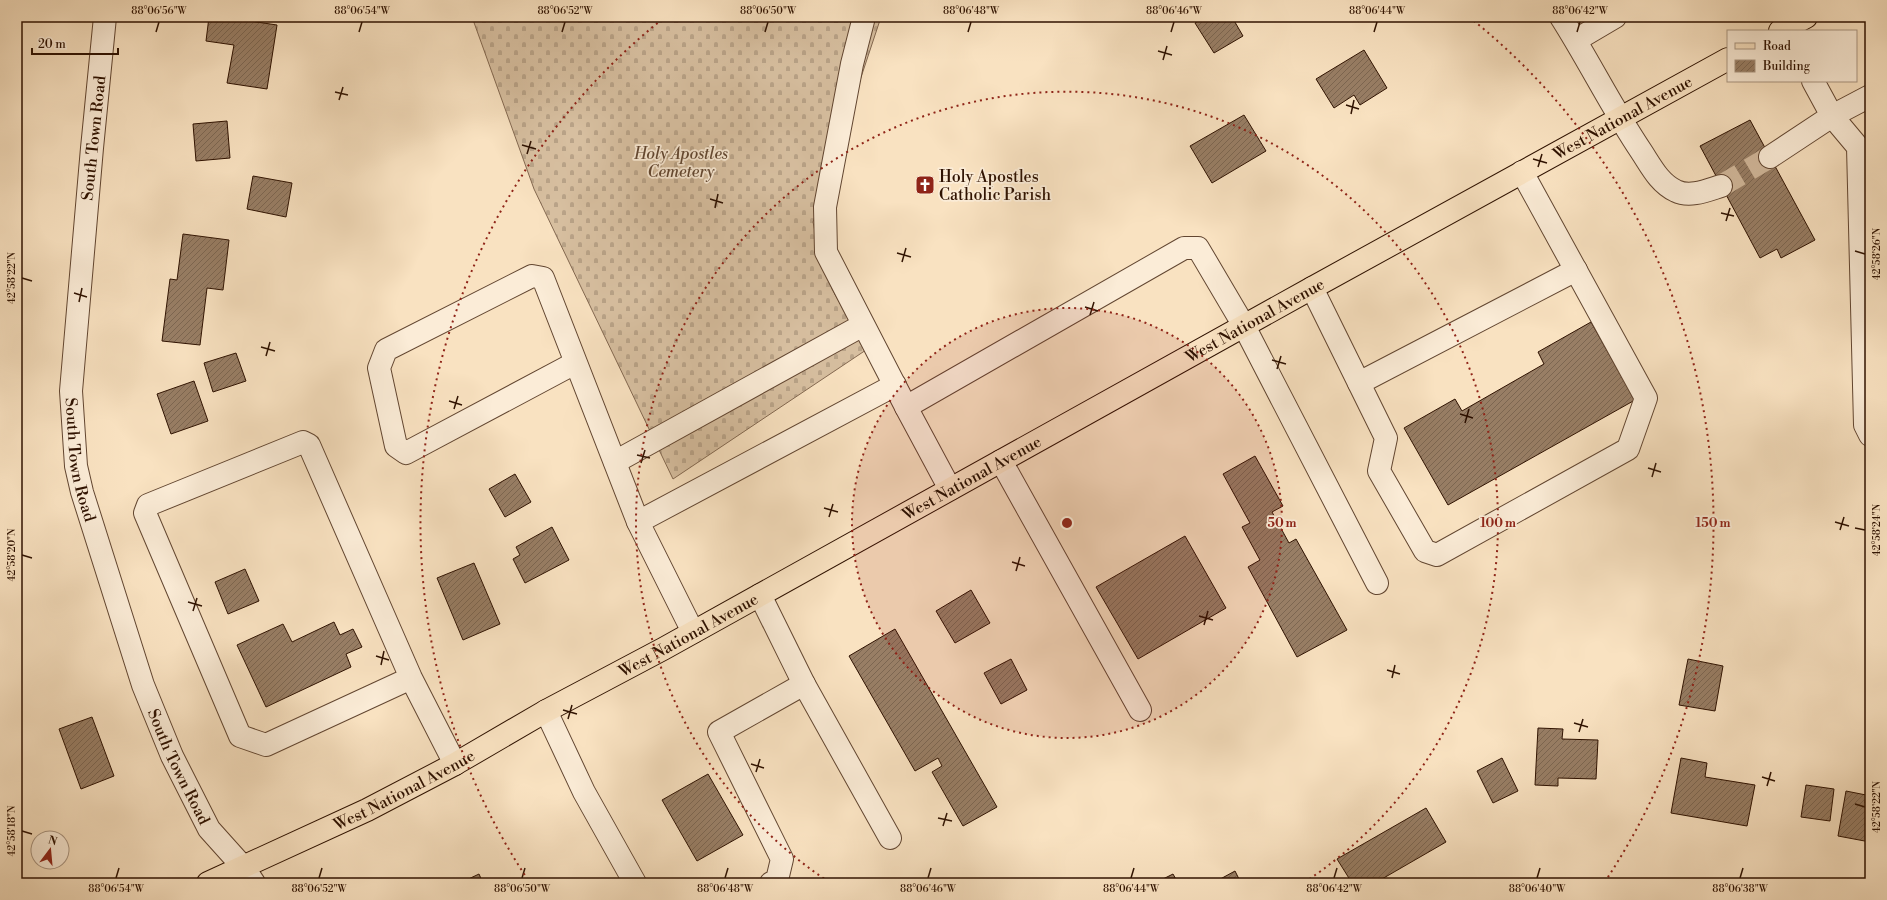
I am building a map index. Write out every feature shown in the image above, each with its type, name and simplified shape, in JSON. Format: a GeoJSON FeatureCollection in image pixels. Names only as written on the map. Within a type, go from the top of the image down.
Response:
{"type":"FeatureCollection","features":[{"type":"Feature","properties":{"kind":"main road"},"geometry":{"type":"LineString","coordinates":[[1784,30],[1806,17]]}},
{"type":"Feature","properties":{"kind":"main road","name":"West National Avenue"},"geometry":{"type":"LineString","coordinates":[[208,883],[249,875],[367,810],[455,764],[546,711],[693,632],[1727,60]]}},
{"type":"Feature","properties":{"kind":"street","name":"South Town Road"},"geometry":{"type":"LineString","coordinates":[[105,17],[71,391],[76,466],[82,492],[143,685],[172,756],[209,829],[249,875]]}},
{"type":"Feature","properties":{"kind":"street"},"geometry":{"type":"LineString","coordinates":[[864,17],[852,64],[825,207],[826,252],[950,489]]}},
{"type":"Feature","properties":{"kind":"street"},"geometry":{"type":"LineString","coordinates":[[1561,17],[1576,40],[1619,118],[1660,180],[1677,192],[1696,193],[1721,186]]}},
{"type":"Feature","properties":{"kind":"street"},"geometry":{"type":"LineString","coordinates":[[1576,40],[1615,17]]}},
{"type":"Feature","properties":{"kind":"street"},"geometry":{"type":"LineString","coordinates":[[1814,82],[1832,116],[1858,147],[1866,251],[1865,425],[1870,435]]}},
{"type":"Feature","properties":{"kind":"street"},"geometry":{"type":"LineString","coordinates":[[1770,157],[1832,116],[1870,96]]}},
{"type":"Feature","properties":{"kind":"street"},"geometry":{"type":"LineString","coordinates":[[1312,288],[1386,438],[1379,471],[1426,551],[1437,555],[1628,449],[1646,398],[1522,172]]}},
{"type":"Feature","properties":{"kind":"street"},"geometry":{"type":"LineString","coordinates":[[906,407],[1184,248],[1198,248],[1244,326],[1377,583]]}},
{"type":"Feature","properties":{"kind":"street"},"geometry":{"type":"LineString","coordinates":[[1359,383],[1576,270]]}},
{"type":"Feature","properties":{"kind":"street"},"geometry":{"type":"LineString","coordinates":[[575,363],[406,453],[396,446],[379,368],[386,350],[532,276],[543,278],[638,522],[693,632]]}},
{"type":"Feature","properties":{"kind":"street"},"geometry":{"type":"LineString","coordinates":[[615,462],[864,326]]}},
{"type":"Feature","properties":{"kind":"street"},"geometry":{"type":"LineString","coordinates":[[638,522],[895,385]]}},
{"type":"Feature","properties":{"kind":"street"},"geometry":{"type":"LineString","coordinates":[[411,678],[266,745],[240,736],[145,513],[148,505],[303,442],[309,444],[411,678],[455,764]]}},
{"type":"Feature","properties":{"kind":"street"},"geometry":{"type":"LineString","coordinates":[[1001,461],[1140,710]]}},
{"type":"Feature","properties":{"kind":"street"},"geometry":{"type":"LineString","coordinates":[[760,595],[804,684],[890,838]]}},
{"type":"Feature","properties":{"kind":"street"},"geometry":{"type":"LineString","coordinates":[[771,883],[777,880],[782,859],[719,732],[804,684]]}},
{"type":"Feature","properties":{"kind":"street"},"geometry":{"type":"LineString","coordinates":[[546,711],[584,792],[635,883]]}},
{"type":"Feature","properties":{"kind":"green space","name":"Holy Apostles Cemetery"},"geometry":{"type":"Polygon","coordinates":[[[472,17],[881,17],[813,222],[820,256],[832,289],[866,350],[673,479],[534,189],[472,17]]]}},
{"type":"Feature","properties":{"kind":"building"},"geometry":{"type":"Polygon","coordinates":[[[209,17],[243,17],[243,20],[277,25],[267,89],[227,83],[234,45],[206,41],[209,17]]]}},
{"type":"Feature","properties":{"kind":"building"},"geometry":{"type":"Polygon","coordinates":[[[1205,17],[1232,17],[1243,36],[1214,53],[1195,23],[1205,17]]]}},
{"type":"Feature","properties":{"kind":"building"},"geometry":{"type":"Polygon","coordinates":[[[17,45],[21,46],[17,78],[17,45]]]}},
{"type":"Feature","properties":{"kind":"building"},"geometry":{"type":"Polygon","coordinates":[[[1364,50],[1387,88],[1360,105],[1354,95],[1334,108],[1316,79],[1364,50]]]}},
{"type":"Feature","properties":{"kind":"building"},"geometry":{"type":"Polygon","coordinates":[[[1244,115],[1266,151],[1212,183],[1190,146],[1244,115]]]}},
{"type":"Feature","properties":{"kind":"building"},"geometry":{"type":"Polygon","coordinates":[[[1750,120],[1815,240],[1781,258],[1777,249],[1760,258],[1700,146],[1750,120]]]}},
{"type":"Feature","properties":{"kind":"building"},"geometry":{"type":"Polygon","coordinates":[[[227,121],[230,158],[196,161],[193,124],[227,121]]]}},
{"type":"Feature","properties":{"kind":"building"},"geometry":{"type":"Polygon","coordinates":[[[253,176],[292,183],[286,217],[247,209],[253,176]]]}},
{"type":"Feature","properties":{"kind":"building"},"geometry":{"type":"Polygon","coordinates":[[[183,234],[229,240],[223,290],[207,288],[200,345],[162,341],[170,279],[177,280],[183,234]]]}},
{"type":"Feature","properties":{"kind":"building"},"geometry":{"type":"Polygon","coordinates":[[[1591,322],[1635,400],[1448,505],[1404,428],[1455,399],[1462,411],[1544,364],[1538,352],[1591,322]]]}},
{"type":"Feature","properties":{"kind":"building"},"geometry":{"type":"Polygon","coordinates":[[[236,353],[246,381],[213,392],[204,363],[236,353]]]}},
{"type":"Feature","properties":{"kind":"building"},"geometry":{"type":"Polygon","coordinates":[[[17,381],[21,408],[17,409],[17,381]]]}},
{"type":"Feature","properties":{"kind":"building"},"geometry":{"type":"Polygon","coordinates":[[[194,381],[208,421],[171,434],[157,394],[194,381]]]}},
{"type":"Feature","properties":{"kind":"building"},"geometry":{"type":"Polygon","coordinates":[[[1255,456],[1283,506],[1272,512],[1289,543],[1296,539],[1347,630],[1297,657],[1248,567],[1260,560],[1242,527],[1250,523],[1223,474],[1255,456]]]}},
{"type":"Feature","properties":{"kind":"building"},"geometry":{"type":"Polygon","coordinates":[[[515,474],[531,502],[505,517],[489,489],[515,474]]]}},
{"type":"Feature","properties":{"kind":"building"},"geometry":{"type":"Polygon","coordinates":[[[552,527],[569,560],[525,583],[513,559],[520,555],[516,547],[552,527]]]}},
{"type":"Feature","properties":{"kind":"building"},"geometry":{"type":"Polygon","coordinates":[[[1185,536],[1226,608],[1138,659],[1096,587],[1185,536]]]}},
{"type":"Feature","properties":{"kind":"building"},"geometry":{"type":"Polygon","coordinates":[[[474,563],[500,624],[463,640],[437,578],[474,563]]]}},
{"type":"Feature","properties":{"kind":"building"},"geometry":{"type":"Polygon","coordinates":[[[245,569],[259,601],[228,614],[215,582],[245,569]]]}},
{"type":"Feature","properties":{"kind":"building"},"geometry":{"type":"Polygon","coordinates":[[[971,590],[990,623],[955,643],[936,611],[971,590]]]}},
{"type":"Feature","properties":{"kind":"building"},"geometry":{"type":"Polygon","coordinates":[[[334,622],[340,635],[353,629],[362,647],[346,654],[351,667],[266,707],[237,645],[283,624],[292,642],[334,622]]]}},
{"type":"Feature","properties":{"kind":"building"},"geometry":{"type":"Polygon","coordinates":[[[895,629],[997,807],[963,826],[932,772],[942,766],[938,758],[915,771],[849,656],[895,629]]]}},
{"type":"Feature","properties":{"kind":"building"},"geometry":{"type":"Polygon","coordinates":[[[1011,659],[1027,690],[1001,704],[984,673],[1011,659]]]}},
{"type":"Feature","properties":{"kind":"building"},"geometry":{"type":"Polygon","coordinates":[[[1688,659],[1723,666],[1715,711],[1679,705],[1688,659]]]}},
{"type":"Feature","properties":{"kind":"building"},"geometry":{"type":"Polygon","coordinates":[[[92,717],[114,776],[81,789],[59,729],[92,717]]]}},
{"type":"Feature","properties":{"kind":"building"},"geometry":{"type":"Polygon","coordinates":[[[1538,728],[1563,729],[1562,739],[1598,740],[1596,779],[1558,778],[1558,786],[1535,785],[1538,728]]]}},
{"type":"Feature","properties":{"kind":"building"},"geometry":{"type":"Polygon","coordinates":[[[1502,758],[1518,791],[1493,803],[1477,771],[1502,758]]]}},
{"type":"Feature","properties":{"kind":"building"},"geometry":{"type":"Polygon","coordinates":[[[1681,758],[1707,763],[1705,777],[1755,785],[1747,826],[1671,813],[1681,758]]]}},
{"type":"Feature","properties":{"kind":"building"},"geometry":{"type":"Polygon","coordinates":[[[708,774],[743,835],[697,861],[662,800],[708,774]]]}},
{"type":"Feature","properties":{"kind":"building"},"geometry":{"type":"Polygon","coordinates":[[[1806,785],[1834,789],[1830,821],[1801,817],[1806,785]]]}},
{"type":"Feature","properties":{"kind":"building"},"geometry":{"type":"Polygon","coordinates":[[[1846,791],[1866,795],[1865,803],[1870,804],[1870,842],[1838,836],[1846,791]]]}},
{"type":"Feature","properties":{"kind":"building"},"geometry":{"type":"Polygon","coordinates":[[[1426,808],[1446,842],[1375,883],[1352,883],[1337,859],[1426,808]]]}},
{"type":"Feature","properties":{"kind":"building"},"geometry":{"type":"Polygon","coordinates":[[[1235,871],[1241,883],[1213,883],[1235,871]]]}},
{"type":"Feature","properties":{"kind":"building"},"geometry":{"type":"Polygon","coordinates":[[[479,874],[483,883],[460,883],[479,874]]]}},
{"type":"Feature","properties":{"kind":"building"},"geometry":{"type":"Polygon","coordinates":[[[1173,874],[1178,883],[1155,883],[1173,874]]]}},
{"type":"Feature","properties":{"kind":"tunnel"},"geometry":{"type":"LineString","coordinates":[[1721,186],[1770,157]]}},
{"type":"Feature","properties":{"kind":"place","name":"Holy Apostles Catholic Parish"},"geometry":{"type":"Point","coordinates":[925,185]}}]}
